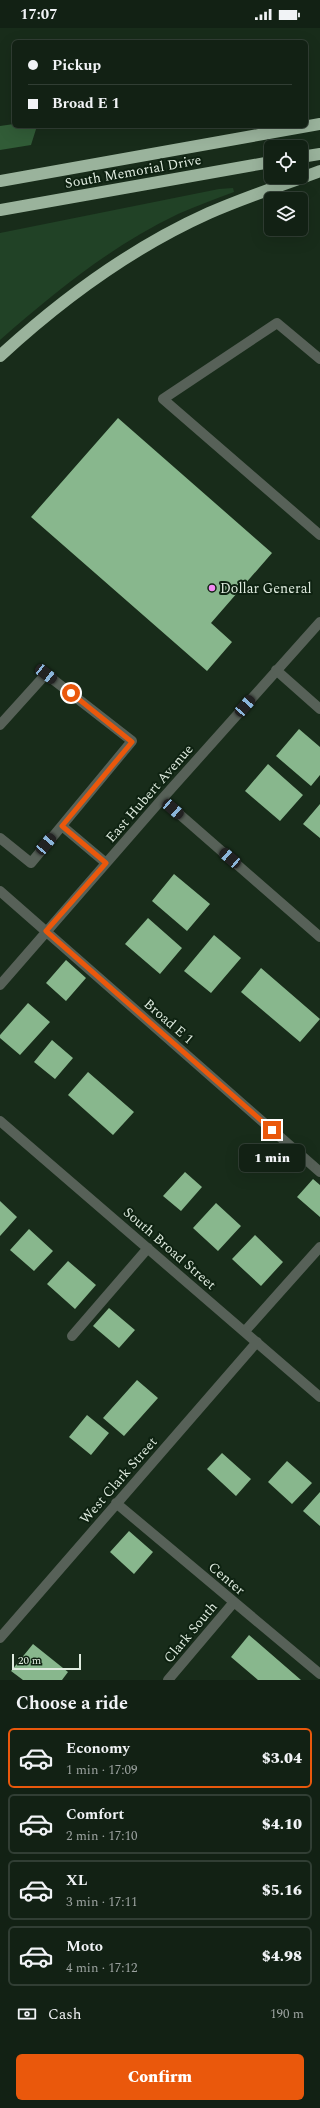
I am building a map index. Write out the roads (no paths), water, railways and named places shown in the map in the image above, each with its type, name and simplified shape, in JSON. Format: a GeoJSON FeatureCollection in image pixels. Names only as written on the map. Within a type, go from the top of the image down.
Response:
{"type":"FeatureCollection","features":[{"type":"Feature","properties":{"kind":"highway","name":"South Memorial Drive"},"geometry":{"type":"LineString","coordinates":[[308,126],[320,124]]}},
{"type":"Feature","properties":{"kind":"highway","name":"South Memorial Drive"},"geometry":{"type":"LineString","coordinates":[[0,181],[298,128]]}},
{"type":"Feature","properties":{"kind":"highway"},"geometry":{"type":"LineString","coordinates":[[308,156],[320,154]]}},
{"type":"Feature","properties":{"kind":"highway","name":"South Memorial Drive"},"geometry":{"type":"LineString","coordinates":[[0,210],[264,163]]}},
{"type":"Feature","properties":{"kind":"highway"},"geometry":{"type":"LineString","coordinates":[[0,356],[32,326],[72,294],[126,257],[210,212],[320,171]]}},
{"type":"Feature","properties":{"kind":"street"},"geometry":{"type":"LineString","coordinates":[[320,359],[276,323],[163,398],[320,535]]}},
{"type":"Feature","properties":{"kind":"street","name":"East Hubert Avenue"},"geometry":{"type":"LineString","coordinates":[[0,985],[162,799],[320,622]]}},
{"type":"Feature","properties":{"kind":"street"},"geometry":{"type":"LineString","coordinates":[[276,670],[320,709]]}},
{"type":"Feature","properties":{"kind":"street"},"geometry":{"type":"LineString","coordinates":[[0,725],[46,674],[132,742],[31,863],[0,838]]}},
{"type":"Feature","properties":{"kind":"street"},"geometry":{"type":"LineString","coordinates":[[162,799],[320,937]]}},
{"type":"Feature","properties":{"kind":"street"},"geometry":{"type":"LineString","coordinates":[[62,826],[106,863]]}},
{"type":"Feature","properties":{"kind":"street","name":"Broad E 1"},"geometry":{"type":"LineString","coordinates":[[0,891],[320,1172]]}},
{"type":"Feature","properties":{"kind":"street","name":"South Broad Street"},"geometry":{"type":"LineString","coordinates":[[0,1121],[246,1331],[320,1397]]}},
{"type":"Feature","properties":{"kind":"street"},"geometry":{"type":"LineString","coordinates":[[246,1331],[320,1247]]}},
{"type":"Feature","properties":{"kind":"street"},"geometry":{"type":"LineString","coordinates":[[72,1336],[148,1248]]}},
{"type":"Feature","properties":{"kind":"street","name":"West Clark Street"},"geometry":{"type":"LineString","coordinates":[[0,1638],[257,1342]]}},
{"type":"Feature","properties":{"kind":"street","name":"Center"},"geometry":{"type":"LineString","coordinates":[[116,1503],[320,1674]]}},
{"type":"Feature","properties":{"kind":"street","name":"Clark South"},"geometry":{"type":"LineString","coordinates":[[168,1680],[234,1602]]}},
{"type":"Feature","properties":{"kind":"place","name":"Dollar General"},"geometry":{"type":"Point","coordinates":[212,588]}}]}
